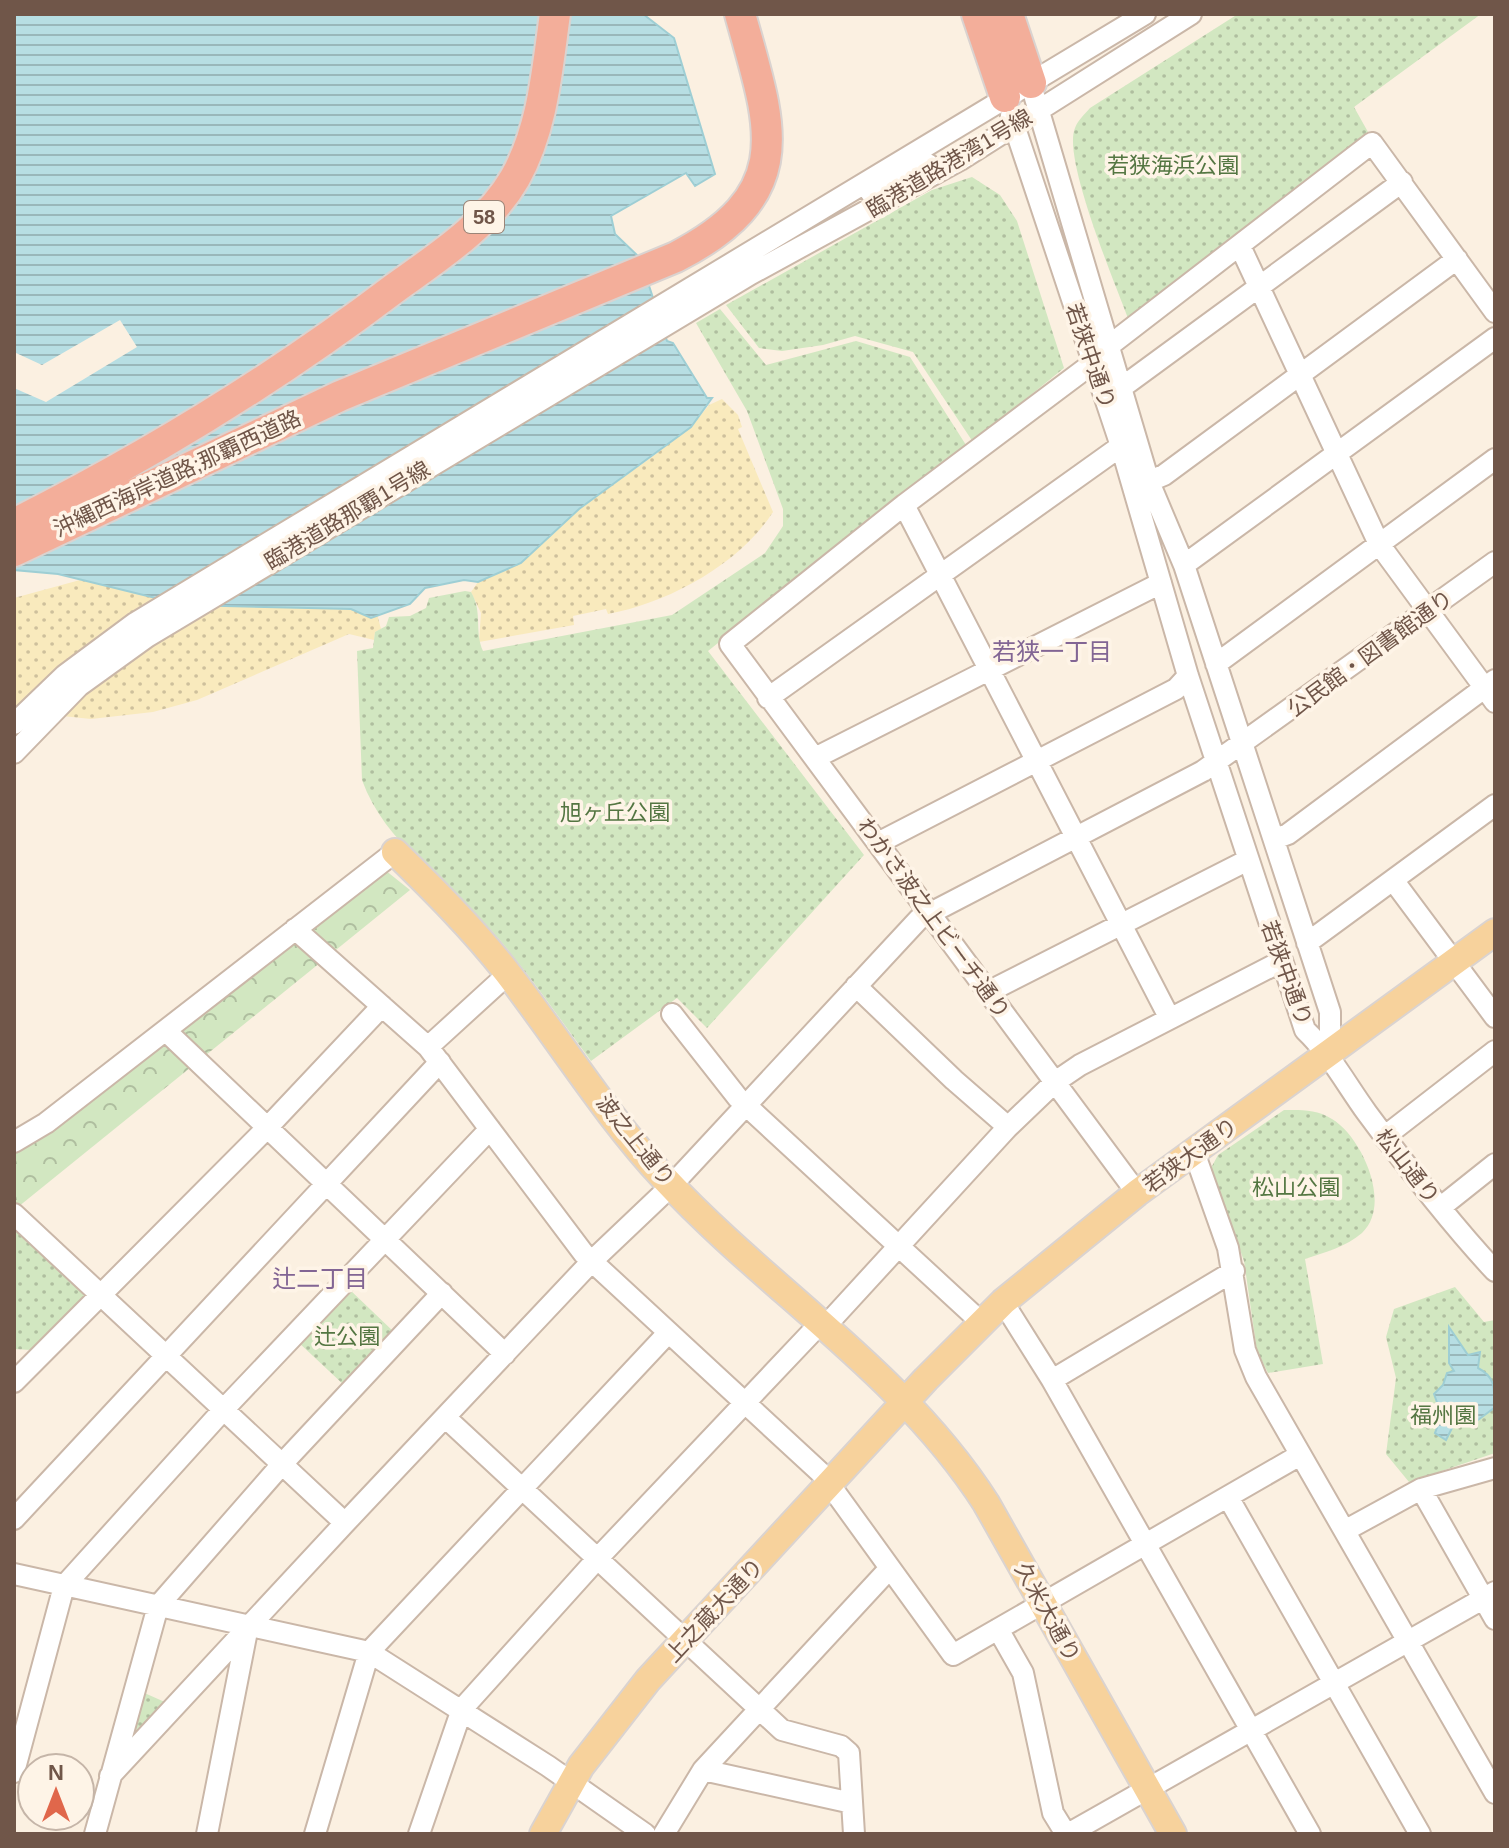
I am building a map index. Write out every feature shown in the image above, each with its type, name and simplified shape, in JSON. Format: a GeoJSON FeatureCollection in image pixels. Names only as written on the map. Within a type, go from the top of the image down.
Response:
{"type":"FeatureCollection","features":[{"type":"Feature","properties":{"kind":"highway","name":"沖縄西海岸道路;那覇西道路"},"geometry":{"type":"LineString","coordinates":[[14,524],[162,445],[311,352],[462,239],[513,181],[525,158],[539,113],[555,14]]}},
{"type":"Feature","properties":{"kind":"highway","name":"沖縄西海岸道路;那覇西道路"},"geometry":{"type":"LineString","coordinates":[[14,551],[340,396],[676,257],[716,235],[734,219],[750,197],[765,162],[766,102],[740,14]]}},
{"type":"Feature","properties":{"kind":"highway"},"geometry":{"type":"LineString","coordinates":[[977,14],[1020,106]]}},
{"type":"Feature","properties":{"kind":"highway"},"geometry":{"type":"LineString","coordinates":[[1008,14],[1020,106]]}},
{"type":"Feature","properties":{"kind":"main road","name":"波之上通り"},"geometry":{"type":"LineString","coordinates":[[395,852],[467,924],[671,1186],[906,1402]]}},
{"type":"Feature","properties":{"kind":"main road","name":"若狭大通り"},"geometry":{"type":"LineString","coordinates":[[906,1402],[1003,1302],[1137,1193],[1495,932]]}},
{"type":"Feature","properties":{"kind":"main road","name":"上之蔵大通り"},"geometry":{"type":"LineString","coordinates":[[543,1834],[572,1781],[622,1712],[906,1402]]}},
{"type":"Feature","properties":{"kind":"main road","name":"久米大通り"},"geometry":{"type":"LineString","coordinates":[[906,1402],[975,1485],[1173,1834]]}},
{"type":"Feature","properties":{"kind":"street","name":"臨港道路港湾1号線"},"geometry":{"type":"LineString","coordinates":[[696,295],[949,167],[1020,106],[1145,14]]}},
{"type":"Feature","properties":{"kind":"street","name":"臨港道路港湾1号線"},"geometry":{"type":"LineString","coordinates":[[696,295],[809,217],[1191,14]]}},
{"type":"Feature","properties":{"kind":"street","name":"若狭中通り"},"geometry":{"type":"LineString","coordinates":[[1020,106],[1110,345],[1161,583],[1280,962],[1305,1030],[1330,1054]]}},
{"type":"Feature","properties":{"kind":"street","name":"若狭中通り"},"geometry":{"type":"LineString","coordinates":[[1020,106],[1093,363],[1121,446],[1184,565],[1244,744],[1330,1012],[1330,1054]]}},
{"type":"Feature","properties":{"kind":"street"},"geometry":{"type":"LineString","coordinates":[[1110,345],[1372,143],[1495,312]]}},
{"type":"Feature","properties":{"kind":"street"},"geometry":{"type":"LineString","coordinates":[[1121,388],[1402,182]]}},
{"type":"Feature","properties":{"kind":"street"},"geometry":{"type":"LineString","coordinates":[[1240,246],[1379,544],[1427,611],[1492,690],[1288,834],[1275,839]]}},
{"type":"Feature","properties":{"kind":"street"},"geometry":{"type":"LineString","coordinates":[[1142,485],[1164,475],[1457,259]]}},
{"type":"Feature","properties":{"kind":"street","name":"臨港道路那覇1号線"},"geometry":{"type":"LineString","coordinates":[[14,724],[65,675],[135,623],[696,295]]}},
{"type":"Feature","properties":{"kind":"street","name":"臨港道路那覇1号線"},"geometry":{"type":"LineString","coordinates":[[14,753],[79,686],[147,637],[696,295]]}},
{"type":"Feature","properties":{"kind":"street"},"geometry":{"type":"LineString","coordinates":[[1184,565],[1495,338]]}},
{"type":"Feature","properties":{"kind":"street"},"geometry":{"type":"LineString","coordinates":[[1093,363],[904,505],[1169,1017]]}},
{"type":"Feature","properties":{"kind":"street"},"geometry":{"type":"LineString","coordinates":[[768,698],[1121,446]]}},
{"type":"Feature","properties":{"kind":"street"},"geometry":{"type":"LineString","coordinates":[[1216,664],[1495,459]]}},
{"type":"Feature","properties":{"kind":"street","name":"わかさ波之上ビーチ通り"},"geometry":{"type":"LineString","coordinates":[[904,505],[730,644],[1137,1193]]}},
{"type":"Feature","properties":{"kind":"street","name":"公民館・図書館通り"},"geometry":{"type":"LineString","coordinates":[[110,1776],[592,1261],[671,1186],[744,1104],[928,913],[1216,763],[1495,562]]}},
{"type":"Feature","properties":{"kind":"street"},"geometry":{"type":"LineString","coordinates":[[815,758],[1161,583]]}},
{"type":"Feature","properties":{"kind":"street"},"geometry":{"type":"LineString","coordinates":[[878,843],[1176,689],[1188,676]]}},
{"type":"Feature","properties":{"kind":"street"},"geometry":{"type":"LineString","coordinates":[[1307,943],[1495,805]]}},
{"type":"Feature","properties":{"kind":"street"},"geometry":{"type":"LineString","coordinates":[[14,1142],[46,1123],[395,852]]}},
{"type":"Feature","properties":{"kind":"street"},"geometry":{"type":"LineString","coordinates":[[988,992],[1248,860]]}},
{"type":"Feature","properties":{"kind":"street"},"geometry":{"type":"LineString","coordinates":[[1393,880],[1495,1017]]}},
{"type":"Feature","properties":{"kind":"street"},"geometry":{"type":"LineString","coordinates":[[295,929],[434,1055],[592,1261],[830,1484],[953,1655],[1300,1455]]}},
{"type":"Feature","properties":{"kind":"street"},"geometry":{"type":"LineString","coordinates":[[419,1834],[462,1709],[598,1558],[744,1403],[898,1247],[1008,1127],[1055,1082],[1080,1065],[1280,962]]}},
{"type":"Feature","properties":{"kind":"street"},"geometry":{"type":"LineString","coordinates":[[14,1519],[328,1186],[434,1055],[508,974]]}},
{"type":"Feature","properties":{"kind":"street"},"geometry":{"type":"LineString","coordinates":[[856,986],[1008,1127]]}},
{"type":"Feature","properties":{"kind":"street"},"geometry":{"type":"LineString","coordinates":[[18,1369],[101,1296],[382,1006]]}},
{"type":"Feature","properties":{"kind":"street"},"geometry":{"type":"LineString","coordinates":[[672,1014],[744,1104],[982,1323]]}},
{"type":"Feature","properties":{"kind":"street"},"geometry":{"type":"LineString","coordinates":[[166,1031],[505,1354]]}},
{"type":"Feature","properties":{"kind":"street"},"geometry":{"type":"LineString","coordinates":[[1384,1137],[1495,1051]]}},
{"type":"Feature","properties":{"kind":"street","name":"松山通り"},"geometry":{"type":"LineString","coordinates":[[1330,1054],[1347,1087],[1384,1137],[1495,1271]]}},
{"type":"Feature","properties":{"kind":"street"},"geometry":{"type":"LineString","coordinates":[[14,1772],[64,1586],[224,1409],[490,1129]]}},
{"type":"Feature","properties":{"kind":"street"},"geometry":{"type":"LineString","coordinates":[[1194,1152],[1234,1271],[1245,1350],[1256,1377],[1495,1793]]}},
{"type":"Feature","properties":{"kind":"street"},"geometry":{"type":"LineString","coordinates":[[1441,1207],[1495,1164]]}},
{"type":"Feature","properties":{"kind":"street"},"geometry":{"type":"LineString","coordinates":[[14,1214],[345,1523]]}},
{"type":"Feature","properties":{"kind":"street"},"geometry":{"type":"LineString","coordinates":[[1052,1380],[1234,1271]]}},
{"type":"Feature","properties":{"kind":"street"},"geometry":{"type":"LineString","coordinates":[[95,1834],[158,1606],[283,1463],[442,1293]]}},
{"type":"Feature","properties":{"kind":"street"},"geometry":{"type":"LineString","coordinates":[[1003,1302],[1052,1380],[1310,1834]]}},
{"type":"Feature","properties":{"kind":"street"},"geometry":{"type":"LineString","coordinates":[[315,1834],[369,1652],[668,1333]]}},
{"type":"Feature","properties":{"kind":"street"},"geometry":{"type":"LineString","coordinates":[[446,1418],[782,1730],[841,1746],[849,1753],[854,1834]]}},
{"type":"Feature","properties":{"kind":"street"},"geometry":{"type":"LineString","coordinates":[[1346,1530],[1421,1489],[1495,1468]]}},
{"type":"Feature","properties":{"kind":"street"},"geometry":{"type":"LineString","coordinates":[[1421,1489],[1489,1596],[1495,1619]]}},
{"type":"Feature","properties":{"kind":"street"},"geometry":{"type":"LineString","coordinates":[[1228,1497],[1420,1834]]}},
{"type":"Feature","properties":{"kind":"street"},"geometry":{"type":"LineString","coordinates":[[664,1834],[703,1770],[890,1568]]}},
{"type":"Feature","properties":{"kind":"street"},"geometry":{"type":"LineString","coordinates":[[14,1574],[369,1652],[572,1781],[645,1834]]}},
{"type":"Feature","properties":{"kind":"street"},"geometry":{"type":"LineString","coordinates":[[998,1629],[1023,1673],[1053,1813],[1067,1834],[1489,1596]]}},
{"type":"Feature","properties":{"kind":"street"},"geometry":{"type":"LineString","coordinates":[[207,1834],[248,1626]]}},
{"type":"Feature","properties":{"kind":"street"},"geometry":{"type":"LineString","coordinates":[[703,1770],[852,1803]]}},
{"type":"Feature","properties":{"kind":"green space","name":"若狭海浜公園"},"geometry":{"type":"Polygon","coordinates":[[[1238,14],[1481,14],[1354,107],[1368,132],[1128,318],[1083,192],[1073,143],[1075,128],[1090,108],[1238,14]]]}},
{"type":"Feature","properties":{"kind":"green space"},"geometry":{"type":"Polygon","coordinates":[[[972,177],[1000,195],[1017,221],[1064,368],[973,442],[913,352],[855,336],[782,351],[759,348],[726,305],[932,190],[972,177]]]}},
{"type":"Feature","properties":{"kind":"green space","name":"旭ヶ丘公園"},"geometry":{"type":"Polygon","coordinates":[[[720,309],[766,365],[856,341],[910,357],[966,445],[708,651],[864,855],[707,1028],[677,998],[591,1061],[504,945],[401,842],[372,803],[362,780],[357,651],[373,648],[375,632],[386,626],[389,617],[410,616],[426,608],[429,598],[465,591],[471,592],[475,599],[483,651],[672,615],[765,553],[783,526],[783,509],[747,411],[696,323],[720,309]]]}},
{"type":"Feature","properties":{"kind":"green space"},"geometry":{"type":"Polygon","coordinates":[[[385,870],[410,890],[18,1207],[14,1203],[14,1148],[385,870]]]}},
{"type":"Feature","properties":{"kind":"green space","name":"松山公園"},"geometry":{"type":"Polygon","coordinates":[[[1284,1110],[1320,1113],[1343,1128],[1370,1172],[1374,1205],[1371,1220],[1356,1238],[1305,1259],[1323,1364],[1268,1373],[1257,1351],[1244,1261],[1211,1168],[1218,1155],[1284,1110]]]}},
{"type":"Feature","properties":{"kind":"green space"},"geometry":{"type":"Polygon","coordinates":[[[14,1229],[86,1294],[31,1350],[14,1349],[14,1229]]]}},
{"type":"Feature","properties":{"kind":"green space","name":"福州園"},"geometry":{"type":"Polygon","coordinates":[[[1455,1287],[1484,1322],[1495,1320],[1495,1453],[1409,1482],[1386,1454],[1396,1378],[1386,1337],[1394,1309],[1455,1287]]]}},
{"type":"Feature","properties":{"kind":"green space","name":"辻公園"},"geometry":{"type":"Polygon","coordinates":[[[348,1288],[395,1333],[345,1386],[297,1341],[348,1288]]]}},
{"type":"Feature","properties":{"kind":"green space"},"geometry":{"type":"Polygon","coordinates":[[[140,1691],[167,1703],[135,1731],[140,1691]]]}},
{"type":"Feature","properties":{"kind":"sand"},"geometry":{"type":"Polygon","coordinates":[[[722,399],[738,415],[742,427],[738,429],[773,512],[741,549],[700,579],[654,601],[608,614],[606,609],[573,616],[574,625],[479,642],[481,613],[471,592],[478,582],[521,563],[579,509],[656,454],[691,427],[709,405],[722,399]]]}},
{"type":"Feature","properties":{"kind":"sand"},"geometry":{"type":"Polygon","coordinates":[[[80,580],[184,605],[351,609],[371,618],[377,614],[381,629],[375,632],[374,640],[349,634],[197,700],[153,712],[91,719],[14,711],[14,598],[80,580]]]}},
{"type":"Feature","properties":{"kind":"water"},"geometry":{"type":"Polygon","coordinates":[[[14,14],[643,14],[674,38],[715,174],[695,186],[686,173],[611,216],[615,234],[640,258],[667,341],[673,343],[707,398],[712,398],[691,427],[579,509],[521,563],[478,582],[464,580],[425,588],[410,604],[371,618],[351,609],[184,605],[58,574],[14,570],[14,14]]]}},
{"type":"Feature","properties":{"kind":"water"},"geometry":{"type":"Polygon","coordinates":[[[1449,1327],[1468,1355],[1480,1352],[1478,1368],[1491,1380],[1494,1408],[1478,1420],[1459,1414],[1446,1440],[1435,1433],[1440,1413],[1434,1394],[1443,1385],[1447,1373],[1454,1371],[1449,1363],[1449,1327]]]}},
{"type":"Feature","properties":{"kind":"pier"},"geometry":{"type":"Polygon","coordinates":[[[120,320],[137,347],[46,402],[14,388],[14,352],[42,365],[120,320]]]}},
{"type":"Feature","properties":{"kind":"district","name":"若狭一丁目"},"geometry":{"type":"Point","coordinates":[1052,652]}},
{"type":"Feature","properties":{"kind":"district","name":"辻二丁目"},"geometry":{"type":"Point","coordinates":[320,1279]}}]}
